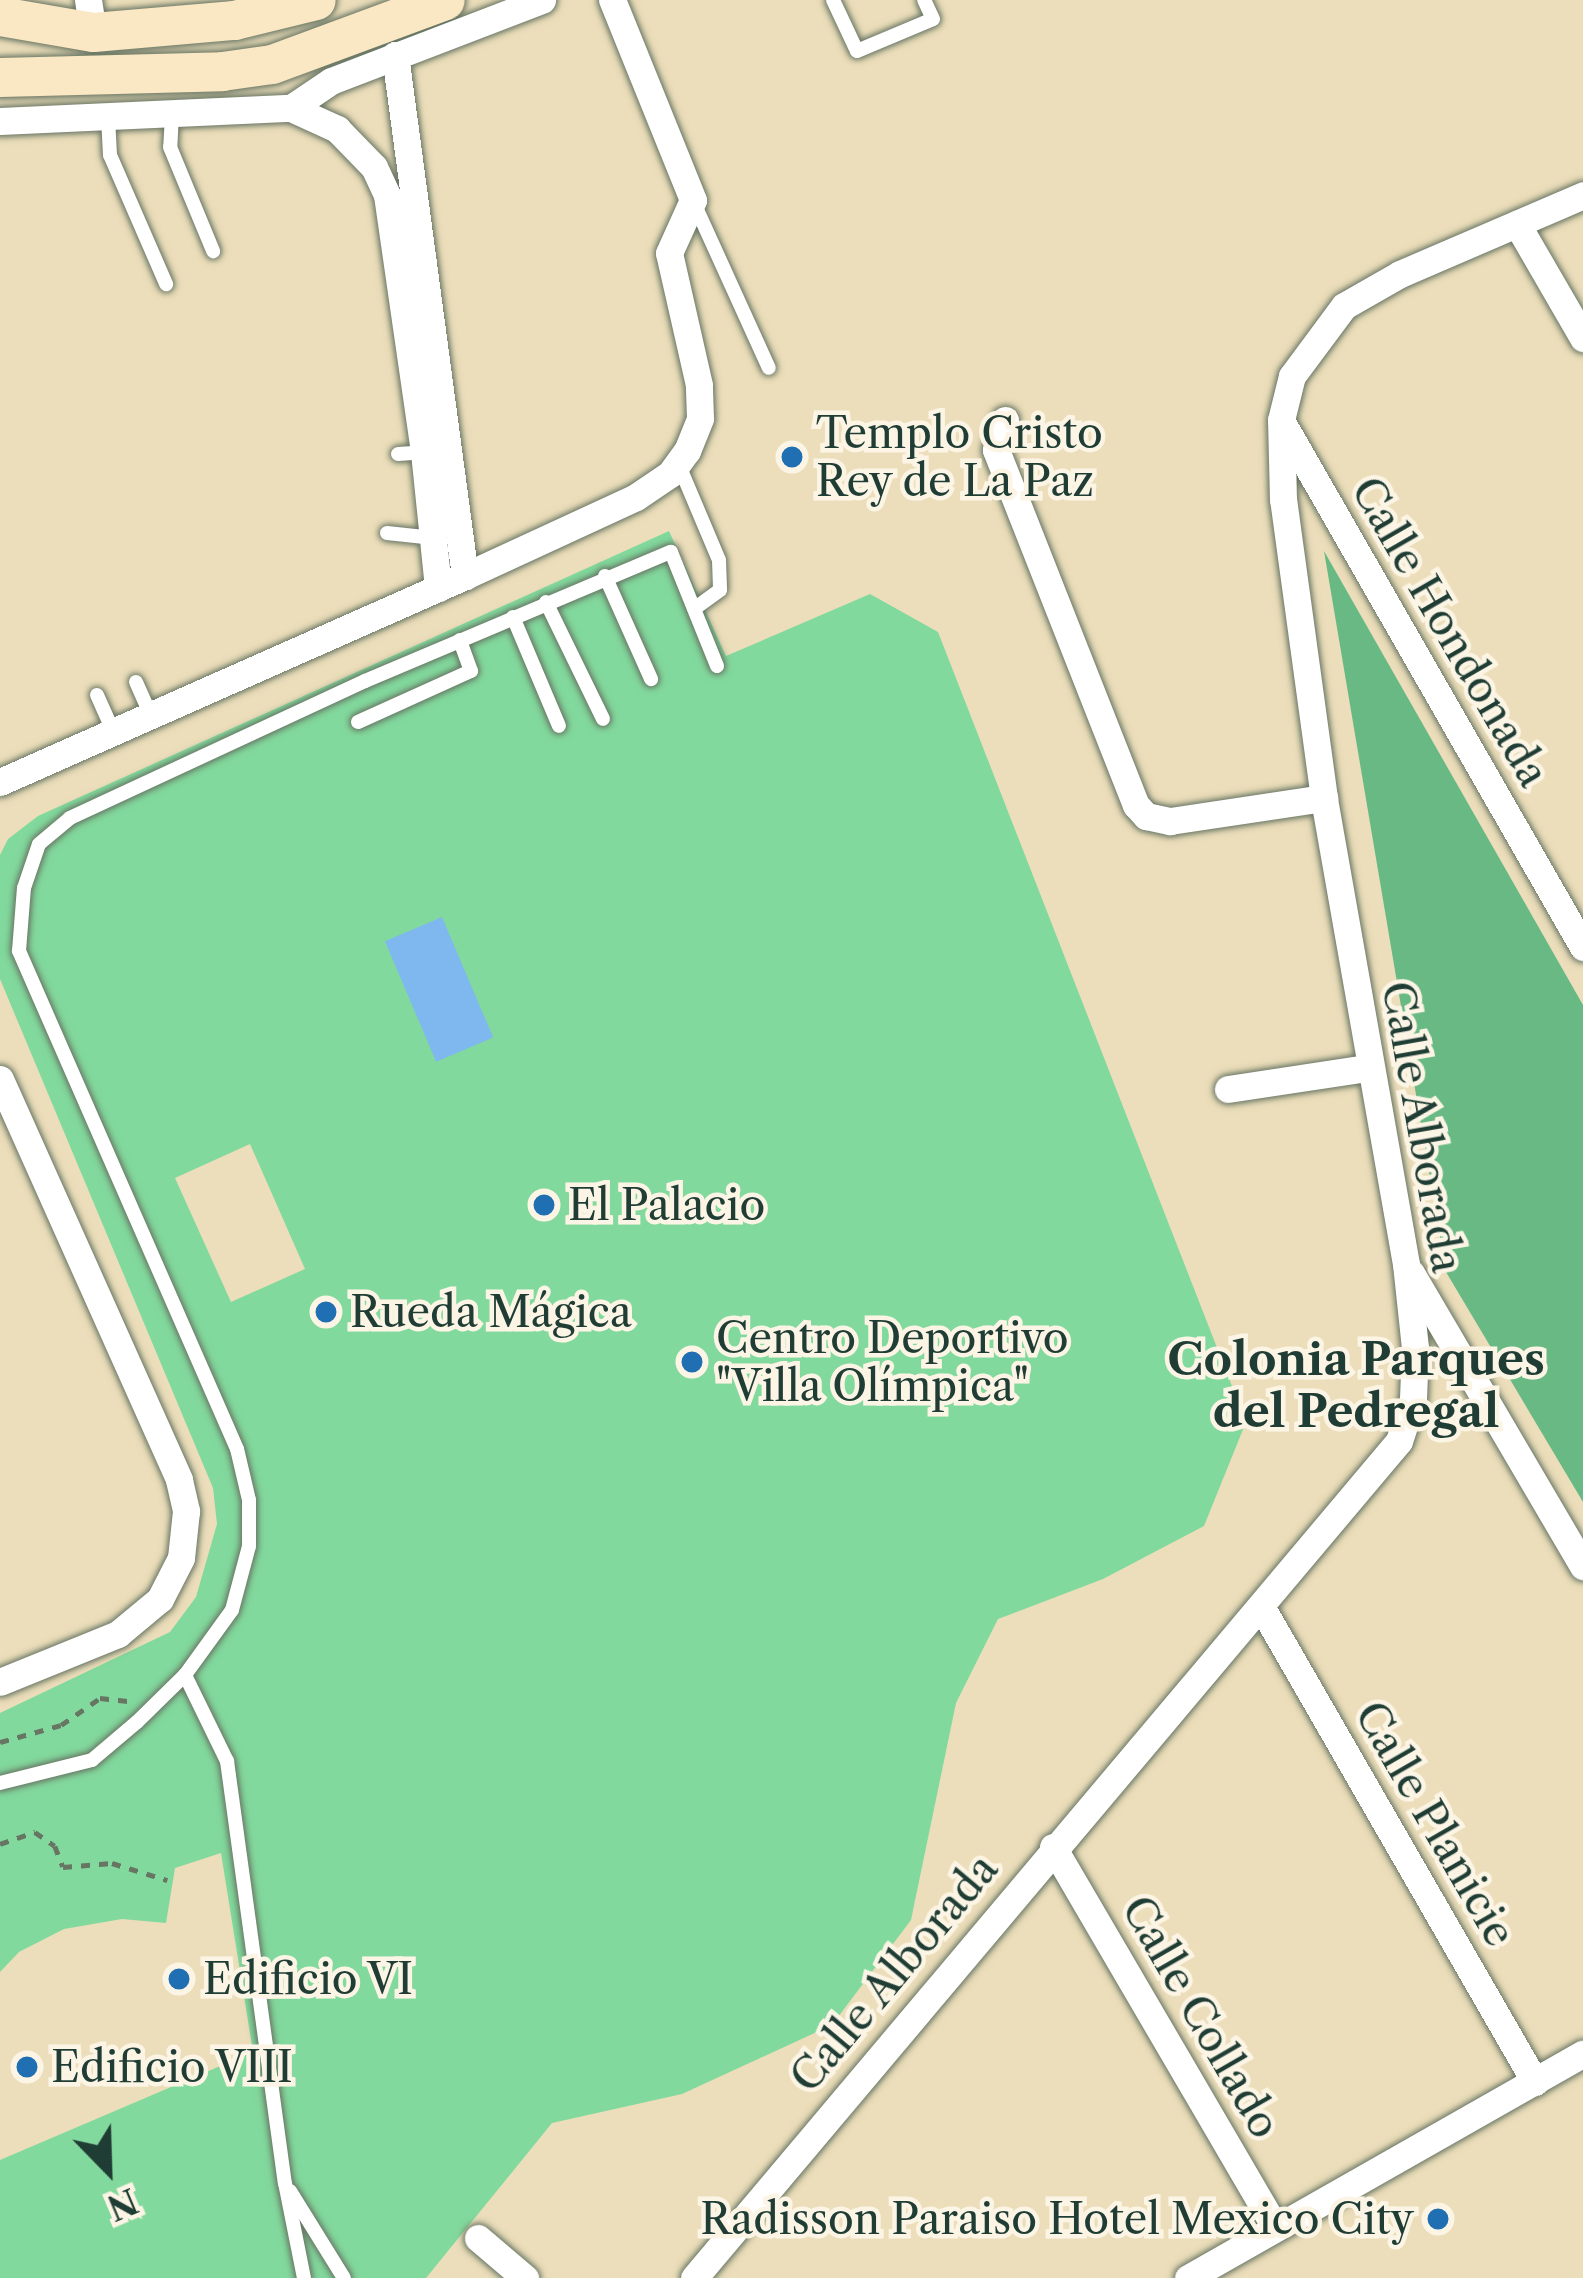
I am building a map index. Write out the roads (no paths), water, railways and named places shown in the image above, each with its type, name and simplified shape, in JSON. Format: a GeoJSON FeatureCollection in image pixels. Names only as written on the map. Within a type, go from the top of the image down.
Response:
{"type":"FeatureCollection","features":[{"type":"Feature","properties":{"kind":"main road"},"geometry":{"type":"LineString","coordinates":[[316,0],[250,9],[6,17],[4,77],[221,71],[272,64],[445,0]]}},
{"type":"Feature","properties":{"kind":"street"},"geometry":{"type":"LineString","coordinates":[[291,109],[331,81],[542,0]]}},
{"type":"Feature","properties":{"kind":"street"},"geometry":{"type":"LineString","coordinates":[[1,781],[636,497],[678,463],[700,418],[699,385],[669,253],[693,200],[612,0]]}},
{"type":"Feature","properties":{"kind":"street"},"geometry":{"type":"LineString","coordinates":[[395,55],[465,576]]}},
{"type":"Feature","properties":{"kind":"street"},"geometry":{"type":"LineString","coordinates":[[0,121],[291,109],[337,129],[374,167],[387,195],[411,453],[434,538],[438,588]]}},
{"type":"Feature","properties":{"kind":"street","name":"Calle Alborada"},"geometry":{"type":"LineString","coordinates":[[694,2278],[1400,1441],[1413,1400],[1415,1348],[1406,1264],[1367,1068],[1324,799],[1283,500],[1281,420],[1292,376],[1344,305],[1400,274],[1583,195]]}},
{"type":"Feature","properties":{"kind":"street"},"geometry":{"type":"LineString","coordinates":[[1517,224],[1583,338]]}},
{"type":"Feature","properties":{"kind":"street"},"geometry":{"type":"LineString","coordinates":[[1004,420],[996,450],[1136,805],[1146,816],[1170,821],[1324,799]]}},
{"type":"Feature","properties":{"kind":"street","name":"Calle Hondonada"},"geometry":{"type":"LineString","coordinates":[[1281,420],[1583,947]]}},
{"type":"Feature","properties":{"kind":"street"},"geometry":{"type":"LineString","coordinates":[[1228,1089],[1367,1068]]}},
{"type":"Feature","properties":{"kind":"street"},"geometry":{"type":"LineString","coordinates":[[0,1079],[179,1480],[186,1511],[181,1558],[160,1599],[118,1634],[0,1682]]}},
{"type":"Feature","properties":{"kind":"street"},"geometry":{"type":"LineString","coordinates":[[1406,1264],[1583,1566]]}},
{"type":"Feature","properties":{"kind":"street","name":"Calle Planicie"},"geometry":{"type":"LineString","coordinates":[[1262,1607],[1535,2082]]}},
{"type":"Feature","properties":{"kind":"street","name":"Calle Collado"},"geometry":{"type":"LineString","coordinates":[[1053,1847],[1276,2228]]}},
{"type":"Feature","properties":{"kind":"street"},"geometry":{"type":"LineString","coordinates":[[1188,2278],[1583,2054]]}},
{"type":"Feature","properties":{"kind":"street"},"geometry":{"type":"LineString","coordinates":[[478,2238],[525,2278]]}},
{"type":"Feature","properties":{"kind":"lane"},"geometry":{"type":"LineString","coordinates":[[833,0],[857,51],[933,19],[924,0]]}},
{"type":"Feature","properties":{"kind":"lane"},"geometry":{"type":"LineString","coordinates":[[172,114],[170,146],[213,251]]}},
{"type":"Feature","properties":{"kind":"lane"},"geometry":{"type":"LineString","coordinates":[[108,116],[110,155],[166,284]]}},
{"type":"Feature","properties":{"kind":"lane"},"geometry":{"type":"LineString","coordinates":[[693,200],[769,368]]}},
{"type":"Feature","properties":{"kind":"lane"},"geometry":{"type":"LineString","coordinates":[[678,463],[719,560],[720,590],[694,609]]}},
{"type":"Feature","properties":{"kind":"lane"},"geometry":{"type":"LineString","coordinates":[[387,532],[434,538]]}},
{"type":"Feature","properties":{"kind":"lane"},"geometry":{"type":"LineString","coordinates":[[0,1783],[92,1760],[156,1704],[185,1675],[232,1610],[249,1546],[249,1500],[237,1449],[19,951],[24,888],[39,844],[70,818],[460,640],[670,552],[717,666]]}},
{"type":"Feature","properties":{"kind":"lane"},"geometry":{"type":"LineString","coordinates":[[605,576],[651,679]]}},
{"type":"Feature","properties":{"kind":"lane"},"geometry":{"type":"LineString","coordinates":[[547,602],[603,719]]}},
{"type":"Feature","properties":{"kind":"lane"},"geometry":{"type":"LineString","coordinates":[[513,617],[559,726]]}},
{"type":"Feature","properties":{"kind":"lane"},"geometry":{"type":"LineString","coordinates":[[358,722],[471,670],[460,640]]}},
{"type":"Feature","properties":{"kind":"lane"},"geometry":{"type":"LineString","coordinates":[[136,682],[151,715]]}},
{"type":"Feature","properties":{"kind":"lane"},"geometry":{"type":"LineString","coordinates":[[97,695],[113,731]]}},
{"type":"Feature","properties":{"kind":"lane"},"geometry":{"type":"LineString","coordinates":[[185,1675],[227,1761],[285,2183],[304,2278]]}},
{"type":"Feature","properties":{"kind":"lane"},"geometry":{"type":"LineString","coordinates":[[285,2183],[344,2278]]}},
{"type":"Feature","properties":{"kind":"water"},"geometry":{"type":"Polygon","coordinates":[[[442,917],[493,1038],[436,1062],[385,941],[442,917]]]}},
{"type":"Feature","properties":{"kind":"place","name":"Templo Cristo Rey de La Paz"},"geometry":{"type":"Point","coordinates":[792,457]}},
{"type":"Feature","properties":{"kind":"place","name":"El Palacio"},"geometry":{"type":"Point","coordinates":[544,1205]}},
{"type":"Feature","properties":{"kind":"place","name":"Rueda Mágica"},"geometry":{"type":"Point","coordinates":[326,1312]}},
{"type":"Feature","properties":{"kind":"place","name":"Centro Deportivo \"Villa Olímpica\""},"geometry":{"type":"Point","coordinates":[692,1362]}},
{"type":"Feature","properties":{"kind":"place","name":"Edificio VI"},"geometry":{"type":"Point","coordinates":[179,1979]}},
{"type":"Feature","properties":{"kind":"place","name":"Edificio VIII"},"geometry":{"type":"Point","coordinates":[27,2067]}},
{"type":"Feature","properties":{"kind":"place","name":"Radisson Paraiso Hotel Mexico City"},"geometry":{"type":"Point","coordinates":[1438,2219]}},
{"type":"Feature","properties":{"kind":"district","name":"Colonia Parques del Pedregal"},"geometry":{"type":"Point","coordinates":[1356,1386]}}]}
